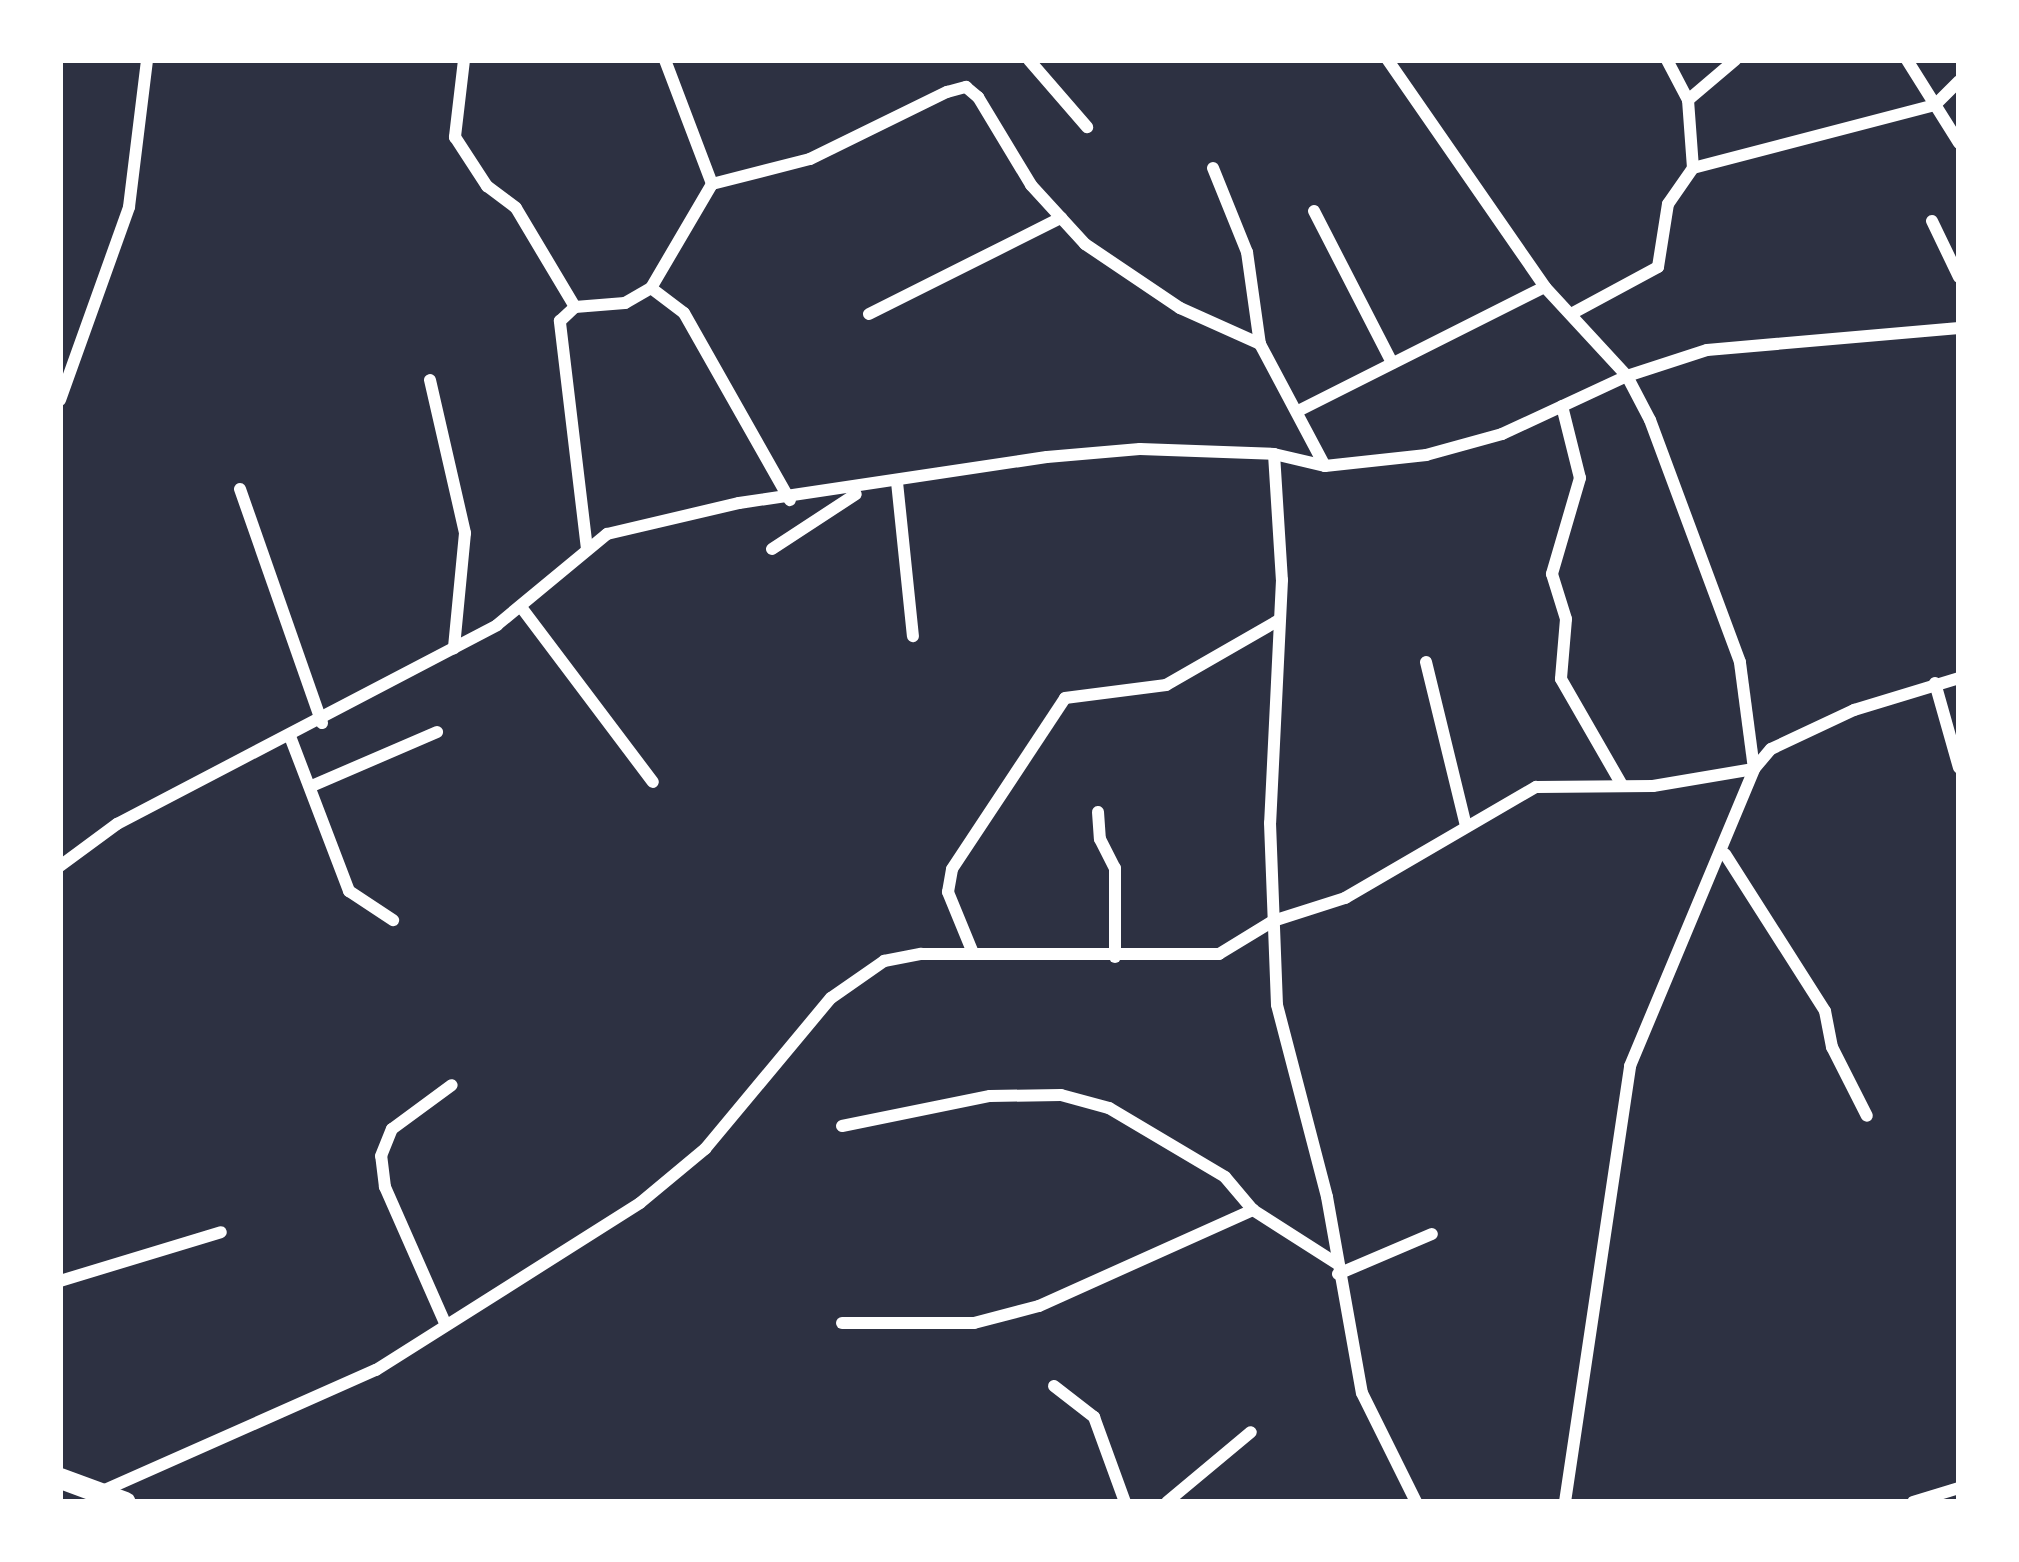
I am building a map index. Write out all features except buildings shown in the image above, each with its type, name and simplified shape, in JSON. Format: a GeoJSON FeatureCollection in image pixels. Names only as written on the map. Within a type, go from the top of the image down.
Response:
{"type":"FeatureCollection","features":[{"type":"Feature","properties":{"kind":"street"},"geometry":{"type":"LineString","coordinates":[[60,400],[129,207],[147,60]]}},
{"type":"Feature","properties":{"kind":"street"},"geometry":{"type":"LineString","coordinates":[[464,60],[454,136],[487,185],[516,208],[575,307]]}},
{"type":"Feature","properties":{"kind":"street"},"geometry":{"type":"LineString","coordinates":[[665,60],[712,184]]}},
{"type":"Feature","properties":{"kind":"street"},"geometry":{"type":"LineString","coordinates":[[1029,60],[1087,127]]}},
{"type":"Feature","properties":{"kind":"street"},"geometry":{"type":"LineString","coordinates":[[1388,60],[1545,287],[1627,376],[1727,619],[1754,769],[1725,854],[1630,1066],[1565,1502]]}},
{"type":"Feature","properties":{"kind":"street"},"geometry":{"type":"LineString","coordinates":[[1666,60],[1688,100],[1694,168]]}},
{"type":"Feature","properties":{"kind":"street"},"geometry":{"type":"LineString","coordinates":[[1688,100],[1736,60]]}},
{"type":"Feature","properties":{"kind":"street"},"geometry":{"type":"LineString","coordinates":[[1907,60],[1959,142]]}},
{"type":"Feature","properties":{"kind":"street"},"geometry":{"type":"LineString","coordinates":[[1571,314],[1658,267],[1668,204],[1694,168],[1935,105],[1959,81]]}},
{"type":"Feature","properties":{"kind":"street"},"geometry":{"type":"LineString","coordinates":[[587,549],[560,321],[575,307],[626,303],[652,288],[712,184],[810,159],[966,87],[1061,218],[1138,283],[1261,344]]}},
{"type":"Feature","properties":{"kind":"street"},"geometry":{"type":"LineString","coordinates":[[1213,168],[1247,252],[1261,344],[1300,410],[1325,466]]}},
{"type":"Feature","properties":{"kind":"street"},"geometry":{"type":"LineString","coordinates":[[1314,211],[1392,364]]}},
{"type":"Feature","properties":{"kind":"street"},"geometry":{"type":"LineString","coordinates":[[869,314],[1061,218]]}},
{"type":"Feature","properties":{"kind":"street"},"geometry":{"type":"LineString","coordinates":[[1932,220],[1959,277]]}},
{"type":"Feature","properties":{"kind":"street"},"geometry":{"type":"LineString","coordinates":[[1300,410],[1545,287]]}},
{"type":"Feature","properties":{"kind":"street"},"geometry":{"type":"LineString","coordinates":[[652,288],[684,313],[790,500]]}},
{"type":"Feature","properties":{"kind":"street"},"geometry":{"type":"LineString","coordinates":[[60,866],[117,824],[291,740],[454,648],[521,607],[607,534],[694,511],[1140,449],[1274,454],[1325,466],[1445,450],[1627,376],[1707,350],[1959,328]]}},
{"type":"Feature","properties":{"kind":"street"},"geometry":{"type":"LineString","coordinates":[[430,380],[465,533],[454,648]]}},
{"type":"Feature","properties":{"kind":"street"},"geometry":{"type":"LineString","coordinates":[[1562,406],[1580,478],[1552,574],[1566,619],[1562,679],[1622,785]]}},
{"type":"Feature","properties":{"kind":"street"},"geometry":{"type":"LineString","coordinates":[[1274,454],[1279,620],[1273,921],[1277,1005],[1327,1196],[1337,1268],[1369,1412],[1416,1502]]}},
{"type":"Feature","properties":{"kind":"street"},"geometry":{"type":"LineString","coordinates":[[897,482],[913,636]]}},
{"type":"Feature","properties":{"kind":"street"},"geometry":{"type":"LineString","coordinates":[[240,489],[322,723]]}},
{"type":"Feature","properties":{"kind":"street"},"geometry":{"type":"LineString","coordinates":[[772,549],[862,490]]}},
{"type":"Feature","properties":{"kind":"street"},"geometry":{"type":"LineString","coordinates":[[521,607],[653,782]]}},
{"type":"Feature","properties":{"kind":"street"},"geometry":{"type":"LineString","coordinates":[[973,953],[948,892],[952,868],[1065,698],[1166,685],[1279,620]]}},
{"type":"Feature","properties":{"kind":"street"},"geometry":{"type":"LineString","coordinates":[[1426,662],[1466,826]]}},
{"type":"Feature","properties":{"kind":"street"},"geometry":{"type":"LineString","coordinates":[[96,1494],[376,1370],[640,1203],[689,1162],[799,1033],[884,961],[973,953],[1219,954],[1273,921],[1345,898],[1535,787],[1622,785],[1754,769],[1798,736],[1959,678]]}},
{"type":"Feature","properties":{"kind":"street"},"geometry":{"type":"LineString","coordinates":[[1935,683],[1959,768]]}},
{"type":"Feature","properties":{"kind":"street"},"geometry":{"type":"LineString","coordinates":[[314,785],[437,732]]}},
{"type":"Feature","properties":{"kind":"street"},"geometry":{"type":"LineString","coordinates":[[291,740],[314,785],[349,891],[393,920]]}},
{"type":"Feature","properties":{"kind":"street"},"geometry":{"type":"LineString","coordinates":[[1098,812],[1100,839],[1115,868],[1114,957]]}},
{"type":"Feature","properties":{"kind":"street"},"geometry":{"type":"LineString","coordinates":[[1725,854],[1825,1011],[1832,1047],[1867,1116]]}},
{"type":"Feature","properties":{"kind":"street"},"geometry":{"type":"LineString","coordinates":[[445,1324],[386,1187],[381,1156],[392,1129],[452,1085]]}},
{"type":"Feature","properties":{"kind":"street"},"geometry":{"type":"LineString","coordinates":[[842,1126],[990,1096],[1060,1095],[1109,1108],[1226,1177],[1253,1210],[1337,1268]]}},
{"type":"Feature","properties":{"kind":"street"},"geometry":{"type":"LineString","coordinates":[[842,1323],[974,1323],[1039,1306],[1253,1210]]}},
{"type":"Feature","properties":{"kind":"street"},"geometry":{"type":"LineString","coordinates":[[60,1281],[221,1232]]}},
{"type":"Feature","properties":{"kind":"street"},"geometry":{"type":"LineString","coordinates":[[1337,1268],[1432,1234]]}},
{"type":"Feature","properties":{"kind":"street"},"geometry":{"type":"LineString","coordinates":[[1054,1386],[1094,1417],[1125,1502]]}},
{"type":"Feature","properties":{"kind":"street"},"geometry":{"type":"LineString","coordinates":[[1168,1502],[1252,1432]]}},
{"type":"Feature","properties":{"kind":"street"},"geometry":{"type":"LineString","coordinates":[[60,1478],[125,1502]]}},
{"type":"Feature","properties":{"kind":"street"},"geometry":{"type":"LineString","coordinates":[[1913,1502],[1959,1488]]}}]}
